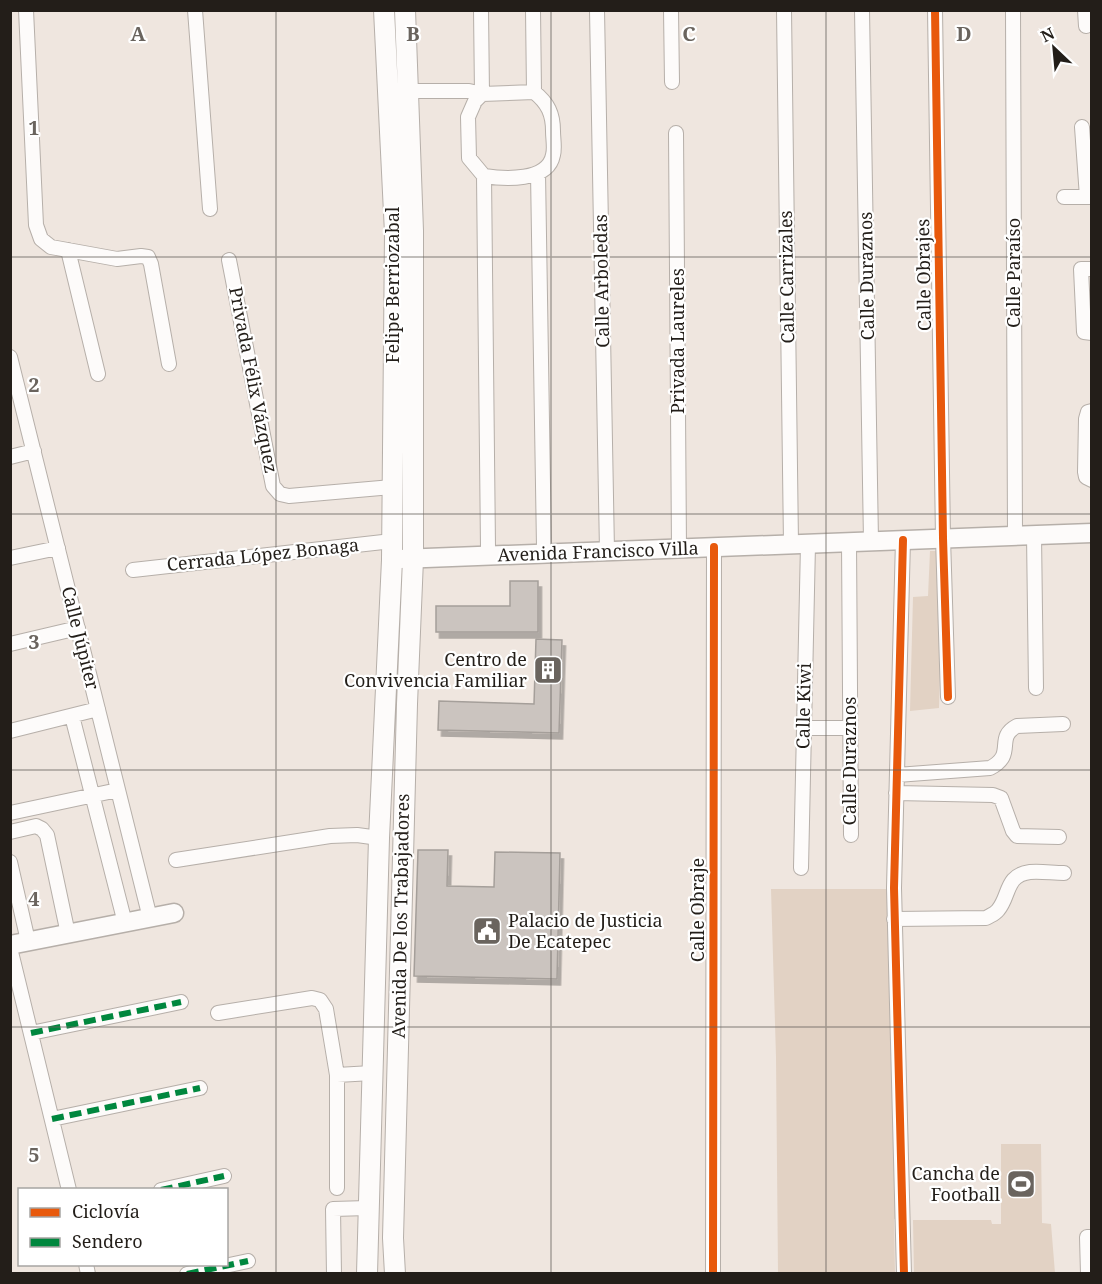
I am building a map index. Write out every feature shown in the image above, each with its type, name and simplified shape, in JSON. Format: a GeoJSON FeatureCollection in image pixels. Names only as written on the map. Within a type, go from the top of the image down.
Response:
{"type":"FeatureCollection","features":[{"type":"Feature","properties":{"kind":"main road","name":"Felipe Berriozabal"},"geometry":{"type":"LineString","coordinates":[[384,10],[395,232],[392,550]]}},
{"type":"Feature","properties":{"kind":"main road","name":"Felipe Berriozabal"},"geometry":{"type":"LineString","coordinates":[[405,10],[413,231],[412,559]]}},
{"type":"Feature","properties":{"kind":"main road","name":"Avenida De los Trabajadores"},"geometry":{"type":"LineString","coordinates":[[366,1274],[379,838],[392,550]]}},
{"type":"Feature","properties":{"kind":"main road","name":"Avenida De los Trabajadores"},"geometry":{"type":"LineString","coordinates":[[395,1274],[393,1238],[406,704],[412,559]]}},
{"type":"Feature","properties":{"kind":"main road"},"geometry":{"type":"LineString","coordinates":[[385,1274],[393,1238]]}},
{"type":"Feature","properties":{"kind":"street"},"geometry":{"type":"LineString","coordinates":[[26,10],[36,225],[41,239],[51,247],[117,259],[148,257],[169,364]]}},
{"type":"Feature","properties":{"kind":"street"},"geometry":{"type":"LineString","coordinates":[[195,10],[210,209]]}},
{"type":"Feature","properties":{"kind":"street"},"geometry":{"type":"LineString","coordinates":[[481,10],[482,94],[471,108],[468,117],[469,158],[484,176],[488,548]]}},
{"type":"Feature","properties":{"kind":"street"},"geometry":{"type":"LineString","coordinates":[[532,10],[534,92]]}},
{"type":"Feature","properties":{"kind":"street","name":"Calle Arboledas"},"geometry":{"type":"LineString","coordinates":[[597,10],[607,551]]}},
{"type":"Feature","properties":{"kind":"street"},"geometry":{"type":"LineString","coordinates":[[671,10],[672,82]]}},
{"type":"Feature","properties":{"kind":"street","name":"Calle Carrizales"},"geometry":{"type":"LineString","coordinates":[[784,10],[799,544]]}},
{"type":"Feature","properties":{"kind":"street","name":"Calle Duraznos"},"geometry":{"type":"LineString","coordinates":[[862,10],[871,541]]}},
{"type":"Feature","properties":{"kind":"street","name":"Calle Obrajes"},"geometry":{"type":"LineString","coordinates":[[935,10],[943,538],[948,697]]}},
{"type":"Feature","properties":{"kind":"street","name":"Calle Paraíso"},"geometry":{"type":"LineString","coordinates":[[1013,10],[1025,535],[1036,688]]}},
{"type":"Feature","properties":{"kind":"street"},"geometry":{"type":"LineString","coordinates":[[1085,10],[1086,26]]}},
{"type":"Feature","properties":{"kind":"street"},"geometry":{"type":"LineString","coordinates":[[409,95],[470,91],[482,94],[534,92],[546,103],[553,118],[553,155],[549,164],[538,173],[529,176],[484,176]]}},
{"type":"Feature","properties":{"kind":"street"},"geometry":{"type":"LineString","coordinates":[[409,95],[457,99],[471,108]]}},
{"type":"Feature","properties":{"kind":"street"},"geometry":{"type":"LineString","coordinates":[[1064,197],[1089,197],[1081,127]]}},
{"type":"Feature","properties":{"kind":"street","name":"Privada Laureles"},"geometry":{"type":"LineString","coordinates":[[676,133],[679,549]]}},
{"type":"Feature","properties":{"kind":"street"},"geometry":{"type":"LineString","coordinates":[[538,173],[544,547]]}},
{"type":"Feature","properties":{"kind":"street"},"geometry":{"type":"LineString","coordinates":[[68,250],[98,374]]}},
{"type":"Feature","properties":{"kind":"street","name":"Privada Félix Vázquez"},"geometry":{"type":"LineString","coordinates":[[230,260],[273,486],[280,494],[289,496],[392,487]]}},
{"type":"Feature","properties":{"kind":"street"},"geometry":{"type":"LineString","coordinates":[[1092,269],[1081,269],[1084,332],[1092,333]]}},
{"type":"Feature","properties":{"kind":"street","name":"Calle Júpiter"},"geometry":{"type":"LineString","coordinates":[[12,367],[150,918]]}},
{"type":"Feature","properties":{"kind":"street"},"geometry":{"type":"LineString","coordinates":[[1092,411],[1088,412],[1086,419],[1085,472],[1086,477],[1092,480]]}},
{"type":"Feature","properties":{"kind":"street"},"geometry":{"type":"LineString","coordinates":[[10,457],[34,451]]}},
{"type":"Feature","properties":{"kind":"street","name":"Avenida Francisco Villa"},"geometry":{"type":"LineString","coordinates":[[392,550],[412,559],[1092,533]]}},
{"type":"Feature","properties":{"kind":"street"},"geometry":{"type":"LineString","coordinates":[[903,540],[894,919],[904,1274]]}},
{"type":"Feature","properties":{"kind":"street","name":"Calle Duraznos"},"geometry":{"type":"LineString","coordinates":[[849,542],[850,835]]}},
{"type":"Feature","properties":{"kind":"street","name":"Calle Kiwi"},"geometry":{"type":"LineString","coordinates":[[799,544],[804,728],[801,868]]}},
{"type":"Feature","properties":{"kind":"street"},"geometry":{"type":"LineString","coordinates":[[467,548],[566,547]]}},
{"type":"Feature","properties":{"kind":"street","name":"Calle Obraje"},"geometry":{"type":"LineString","coordinates":[[713,1274],[714,547]]}},
{"type":"Feature","properties":{"kind":"street"},"geometry":{"type":"LineString","coordinates":[[10,558],[58,548]]}},
{"type":"Feature","properties":{"kind":"street","name":"Cerrada López Bonaga"},"geometry":{"type":"LineString","coordinates":[[133,570],[392,550]]}},
{"type":"Feature","properties":{"kind":"street"},"geometry":{"type":"LineString","coordinates":[[10,644],[78,627]]}},
{"type":"Feature","properties":{"kind":"street"},"geometry":{"type":"LineString","coordinates":[[10,731],[98,709]]}},
{"type":"Feature","properties":{"kind":"street"},"geometry":{"type":"LineString","coordinates":[[72,716],[125,923]]}},
{"type":"Feature","properties":{"kind":"street"},"geometry":{"type":"LineString","coordinates":[[897,775],[990,768],[1000,763],[1005,754],[1005,736],[1010,729],[1017,726],[1063,724]]}},
{"type":"Feature","properties":{"kind":"street"},"geometry":{"type":"LineString","coordinates":[[804,728],[850,728]]}},
{"type":"Feature","properties":{"kind":"street"},"geometry":{"type":"LineString","coordinates":[[10,813],[118,790]]}},
{"type":"Feature","properties":{"kind":"street"},"geometry":{"type":"LineString","coordinates":[[896,793],[993,795],[1001,798],[1017,836],[1059,837]]}},
{"type":"Feature","properties":{"kind":"street"},"geometry":{"type":"LineString","coordinates":[[10,832],[36,826],[47,835],[68,933]]}},
{"type":"Feature","properties":{"kind":"street"},"geometry":{"type":"LineString","coordinates":[[176,860],[330,836],[357,835],[379,838]]}},
{"type":"Feature","properties":{"kind":"street"},"geometry":{"type":"LineString","coordinates":[[10,862],[16,945],[31,1033],[69,1188]]}},
{"type":"Feature","properties":{"kind":"street"},"geometry":{"type":"LineString","coordinates":[[894,919],[986,918],[997,912],[1003,904],[1008,888],[1015,878],[1028,872],[1064,873]]}},
{"type":"Feature","properties":{"kind":"street"},"geometry":{"type":"LineString","coordinates":[[16,945],[174,913]]}},
{"type":"Feature","properties":{"kind":"street"},"geometry":{"type":"LineString","coordinates":[[218,1013],[312,998],[320,1000],[326,1009],[337,1075],[337,1188]]}},
{"type":"Feature","properties":{"kind":"street"},"geometry":{"type":"LineString","coordinates":[[31,1033],[181,1002]]}},
{"type":"Feature","properties":{"kind":"street"},"geometry":{"type":"LineString","coordinates":[[337,1075],[372,1073]]}},
{"type":"Feature","properties":{"kind":"street"},"geometry":{"type":"LineString","coordinates":[[52,1119],[200,1088]]}},
{"type":"Feature","properties":{"kind":"street"},"geometry":{"type":"LineString","coordinates":[[170,1188],[224,1176]]}},
{"type":"Feature","properties":{"kind":"street"},"geometry":{"type":"LineString","coordinates":[[334,1274],[333,1209],[368,1208]]}},
{"type":"Feature","properties":{"kind":"street"},"geometry":{"type":"LineString","coordinates":[[1088,1274],[1089,1237]]}},
{"type":"Feature","properties":{"kind":"street"},"geometry":{"type":"LineString","coordinates":[[228,1265],[248,1261]]}},
{"type":"Feature","properties":{"kind":"street"},"geometry":{"type":"LineString","coordinates":[[187,1274],[225,1266]]}},
{"type":"Feature","properties":{"kind":"shaded area"},"geometry":{"type":"Polygon","coordinates":[[[930,551],[943,551],[939,708],[910,711],[913,597],[928,596],[930,551]]]}},
{"type":"Feature","properties":{"kind":"shaded area"},"geometry":{"type":"Polygon","coordinates":[[[771,889],[898,889],[903,1218],[894,1219],[895,1273],[778,1273],[776,1057],[771,889]]]}},
{"type":"Feature","properties":{"kind":"shaded area"},"geometry":{"type":"Polygon","coordinates":[[[1001,1144],[1041,1144],[1042,1223],[1051,1224],[1055,1273],[914,1273],[913,1220],[991,1220],[992,1224],[1001,1224],[1001,1144]]]}},
{"type":"Feature","properties":{"kind":"building","name":"Centro de Convivencia Familiar"},"geometry":{"type":"Polygon","coordinates":[[[510,581],[538,581],[538,632],[436,632],[436,606],[510,606],[510,581]]]}},
{"type":"Feature","properties":{"kind":"building","name":"Centro de Convivencia Familiar"},"geometry":{"type":"Polygon","coordinates":[[[536,639],[562,640],[559,733],[438,730],[439,701],[534,704],[536,639]]]}},
{"type":"Feature","properties":{"kind":"building","name":"Palacio de Justicia De Ecatepec"},"geometry":{"type":"Polygon","coordinates":[[[418,850],[448,850],[447,886],[494,887],[495,852],[560,853],[557,979],[414,976],[418,850]]]}},
{"type":"Feature","properties":{"kind":"marked path"},"geometry":{"type":"LineString","coordinates":[[31,1033],[181,1002]]}},
{"type":"Feature","properties":{"kind":"marked path"},"geometry":{"type":"LineString","coordinates":[[52,1119],[200,1088]]}},
{"type":"Feature","properties":{"kind":"marked path"},"geometry":{"type":"LineString","coordinates":[[170,1188],[224,1176]]}},
{"type":"Feature","properties":{"kind":"marked path"},"geometry":{"type":"LineString","coordinates":[[228,1265],[248,1261]]}},
{"type":"Feature","properties":{"kind":"marked path"},"geometry":{"type":"LineString","coordinates":[[187,1274],[225,1266]]}},
{"type":"Feature","properties":{"kind":"cycle path"},"geometry":{"type":"LineString","coordinates":[[935,10],[943,538],[948,697]]}},
{"type":"Feature","properties":{"kind":"cycle path"},"geometry":{"type":"LineString","coordinates":[[903,540],[894,888],[904,1274]]}},
{"type":"Feature","properties":{"kind":"cycle path"},"geometry":{"type":"LineString","coordinates":[[713,1274],[714,547]]}},
{"type":"Feature","properties":{"kind":"place","name":"Centro de Convivencia Familiar"},"geometry":{"type":"Point","coordinates":[548,670]}},
{"type":"Feature","properties":{"kind":"place","name":"Palacio de Justicia De Ecatepec"},"geometry":{"type":"Point","coordinates":[487,931]}},
{"type":"Feature","properties":{"kind":"place","name":"Cancha de Football"},"geometry":{"type":"Point","coordinates":[1021,1184]}}]}
